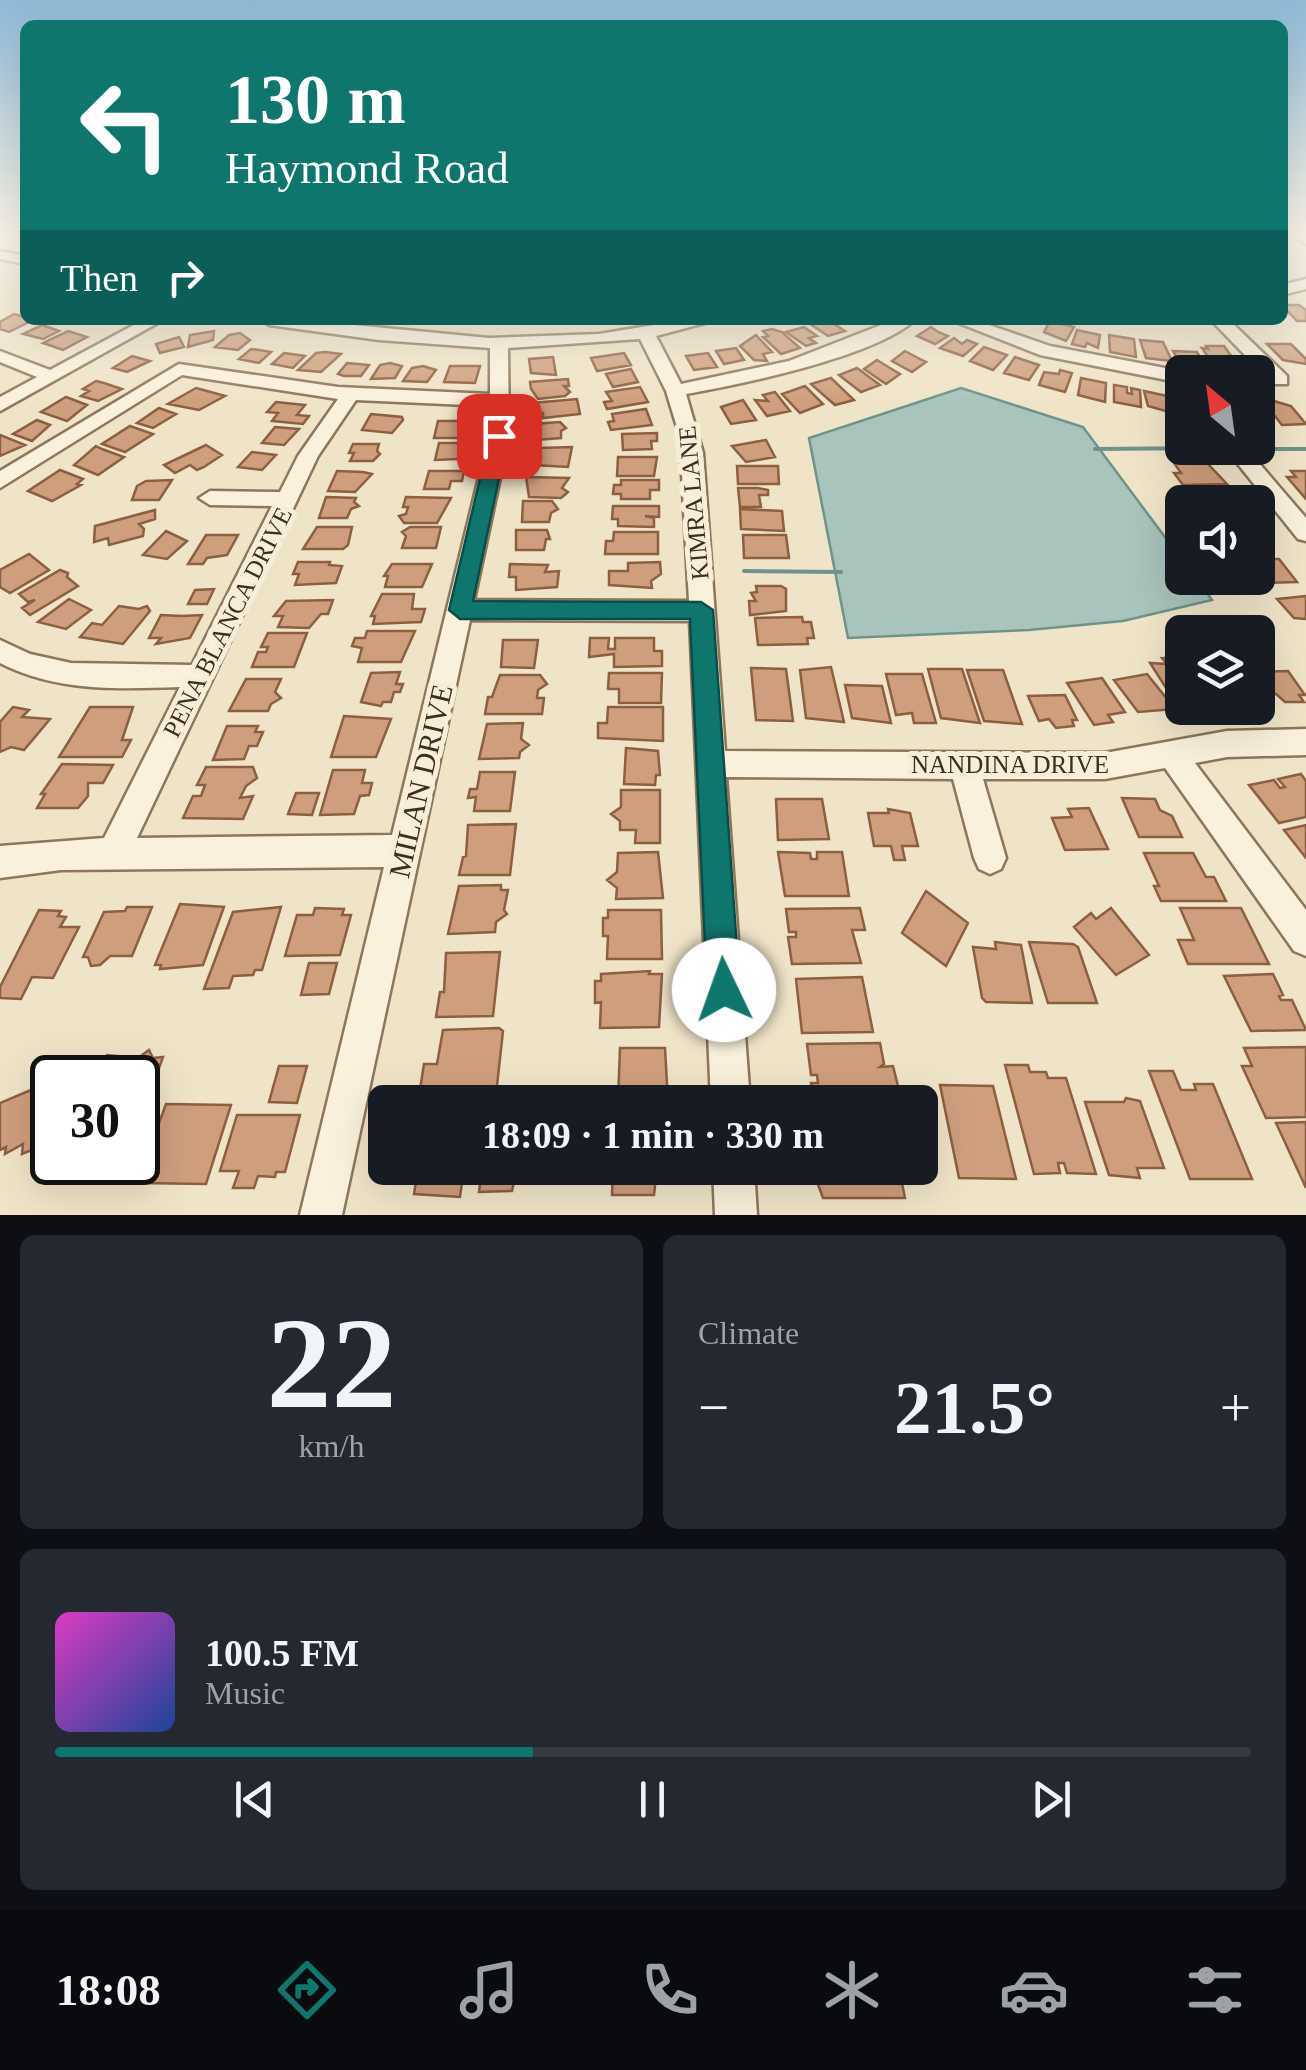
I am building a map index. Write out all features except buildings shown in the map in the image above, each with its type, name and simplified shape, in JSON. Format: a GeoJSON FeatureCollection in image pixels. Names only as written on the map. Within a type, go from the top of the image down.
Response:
{"type":"FeatureCollection","features":[{"type":"Feature","properties":{"kind":"street"},"geometry":{"type":"LineString","coordinates":[[0,405],[146,325]]}},
{"type":"Feature","properties":{"kind":"street"},"geometry":{"type":"LineString","coordinates":[[300,325],[393,340],[498,344],[645,332],[682,325]]}},
{"type":"Feature","properties":{"kind":"street"},"geometry":{"type":"LineString","coordinates":[[676,390],[777,371],[833,354],[895,325]]}},
{"type":"Feature","properties":{"kind":"street"},"geometry":{"type":"LineString","coordinates":[[974,325],[1062,355],[1165,374]]}},
{"type":"Feature","properties":{"kind":"street"},"geometry":{"type":"LineString","coordinates":[[1226,325],[1260,355]]}},
{"type":"Feature","properties":{"kind":"street","name":"KIMRA LANE"},"geometry":{"type":"LineString","coordinates":[[645,332],[676,390],[688,421],[693,454],[729,1085]]}},
{"type":"Feature","properties":{"kind":"street","name":"MILAN DRIVE"},"geometry":{"type":"LineString","coordinates":[[321,1215],[499,436],[498,344]]}},
{"type":"Feature","properties":{"kind":"street"},"geometry":{"type":"LineString","coordinates":[[0,356],[52,376]]}},
{"type":"Feature","properties":{"kind":"street"},"geometry":{"type":"LineString","coordinates":[[0,481],[179,369],[350,396],[422,402],[498,400]]}},
{"type":"Feature","properties":{"kind":"street"},"geometry":{"type":"LineString","coordinates":[[1275,369],[1288,380],[1275,380]]}},
{"type":"Feature","properties":{"kind":"street","name":"PENA BLANCA DRIVE"},"geometry":{"type":"LineString","coordinates":[[113,854],[308,456],[350,396]]}},
{"type":"Feature","properties":{"kind":"street"},"geometry":{"type":"LineString","coordinates":[[1250,465],[1303,526]]}},
{"type":"Feature","properties":{"kind":"street"},"geometry":{"type":"LineString","coordinates":[[210,498],[290,499]]}},
{"type":"Feature","properties":{"kind":"street"},"geometry":{"type":"LineString","coordinates":[[460,610],[701,610]]}},
{"type":"Feature","properties":{"kind":"street"},"geometry":{"type":"LineString","coordinates":[[0,651],[43,670],[108,676],[199,676]]}},
{"type":"Feature","properties":{"kind":"street","name":"NANDINA DRIVE"},"geometry":{"type":"LineString","coordinates":[[712,764],[1105,766],[1227,744],[1306,742]]}},
{"type":"Feature","properties":{"kind":"street"},"geometry":{"type":"LineString","coordinates":[[1172,755],[1306,939]]}},
{"type":"Feature","properties":{"kind":"street"},"geometry":{"type":"LineString","coordinates":[[964,765],[990,858]]}},
{"type":"Feature","properties":{"kind":"street"},"geometry":{"type":"LineString","coordinates":[[0,862],[61,854],[405,852]]}},
{"type":"Feature","properties":{"kind":"street"},"geometry":{"type":"LineString","coordinates":[[735,1185],[736,1215]]}},
{"type":"Feature","properties":{"kind":"water"},"geometry":{"type":"Polygon","coordinates":[[[961,388],[1083,427],[1165,537],[1165,595],[1208,595],[1212,600],[1123,621],[1029,630],[848,638],[809,438],[961,388]]]}},
{"type":"Feature","properties":{"kind":"waterway"},"geometry":{"type":"LineString","coordinates":[[1095,449],[1165,448]]}},
{"type":"Feature","properties":{"kind":"waterway"},"geometry":{"type":"LineString","coordinates":[[1275,449],[1306,449]]}},
{"type":"Feature","properties":{"kind":"waterway"},"geometry":{"type":"LineString","coordinates":[[744,571],[841,572]]}},
{"type":"Feature","properties":{"kind":"route"},"geometry":{"type":"LineString","coordinates":[[499,436],[460,610],[701,610],[724,990]]}}]}
